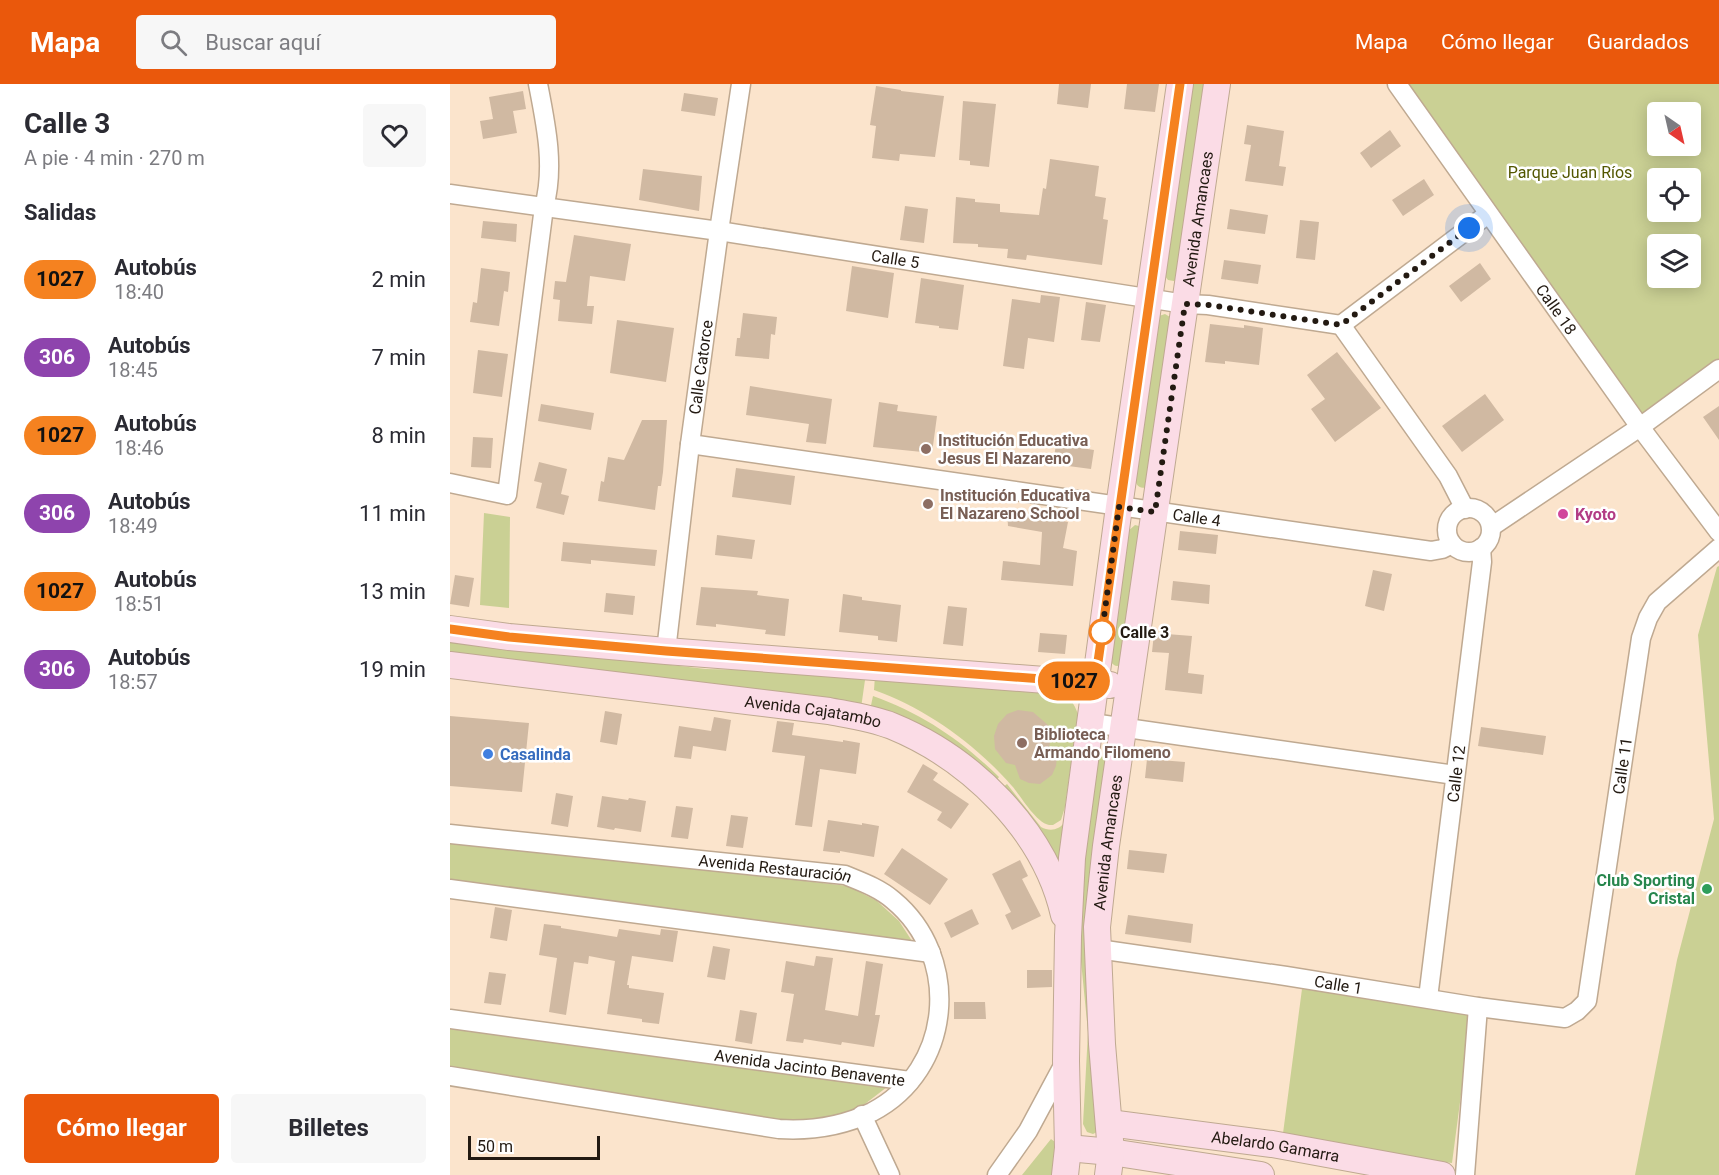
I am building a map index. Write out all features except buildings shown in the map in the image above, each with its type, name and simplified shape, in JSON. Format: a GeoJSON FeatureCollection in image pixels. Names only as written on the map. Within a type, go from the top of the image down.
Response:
{"type":"FeatureCollection","features":[{"type":"Feature","properties":{"kind":"street"},"geometry":{"type":"LineString","coordinates":[[450,483],[507,495],[548,190],[549,157],[538,84]]}},
{"type":"Feature","properties":{"kind":"street","name":"Calle Catorce"},"geometry":{"type":"LineString","coordinates":[[666,651],[690,444],[741,84]]}},
{"type":"Feature","properties":{"kind":"street","name":"Avenida Amancaes"},"geometry":{"type":"LineString","coordinates":[[1065,1175],[1068,1148],[1066,1061],[1072,858],[1092,723],[1095,683],[1119,507],[1180,84]]}},
{"type":"Feature","properties":{"kind":"street","name":"Avenida Amancaes"},"geometry":{"type":"LineString","coordinates":[[1110,1164],[1097,927],[1105,857],[1217,84]]}},
{"type":"Feature","properties":{"kind":"street","name":"Calle 18"},"geometry":{"type":"LineString","coordinates":[[1396,84],[1640,427],[1719,532]]}},
{"type":"Feature","properties":{"kind":"street","name":"Calle 5"},"geometry":{"type":"LineString","coordinates":[[450,194],[719,231],[1185,304],[1209,305],[1341,325]]}},
{"type":"Feature","properties":{"kind":"street"},"geometry":{"type":"LineString","coordinates":[[1465,509],[1448,477],[1341,325],[1488,214]]}},
{"type":"Feature","properties":{"kind":"street"},"geometry":{"type":"LineString","coordinates":[[1491,527],[1640,427],[1719,369]]}},
{"type":"Feature","properties":{"kind":"street","name":"Calle 4"},"geometry":{"type":"LineString","coordinates":[[690,444],[1431,551],[1452,544]]}},
{"type":"Feature","properties":{"kind":"street"},"geometry":{"type":"LineString","coordinates":[[1465,509],[1479,510],[1485,515],[1491,527],[1489,539],[1476,551],[1465,552],[1458,549],[1448,538],[1448,523],[1452,516],[1465,509]]}},
{"type":"Feature","properties":{"kind":"street","name":"Calle 12"},"geometry":{"type":"LineString","coordinates":[[1428,998],[1482,562],[1481,548]]}},
{"type":"Feature","properties":{"kind":"street","name":"Calle 11"},"geometry":{"type":"LineString","coordinates":[[1577,1011],[1587,1001],[1641,638],[1657,602],[1719,548]]}},
{"type":"Feature","properties":{"kind":"street"},"geometry":{"type":"LineString","coordinates":[[450,629],[509,637],[666,651],[1130,687]]}},
{"type":"Feature","properties":{"kind":"street","name":"Avenida Cajatambo"},"geometry":{"type":"LineString","coordinates":[[450,665],[829,711],[899,729],[919,738],[971,772],[1019,823],[1040,854],[1053,881],[1062,907],[1068,936]]}},
{"type":"Feature","properties":{"kind":"street"},"geometry":{"type":"LineString","coordinates":[[1092,723],[1455,775]]}},
{"type":"Feature","properties":{"kind":"street","name":"Avenida Restauración"},"geometry":{"type":"LineString","coordinates":[[450,834],[844,875],[870,885],[893,899],[912,918],[927,940],[936,966],[940,990],[939,1015],[934,1038],[924,1061],[910,1081]]}},
{"type":"Feature","properties":{"kind":"street"},"geometry":{"type":"LineString","coordinates":[[450,889],[931,952]]}},
{"type":"Feature","properties":{"kind":"street","name":"Calle 1"},"geometry":{"type":"LineString","coordinates":[[1098,949],[1478,1007],[1565,1018],[1577,1011]]}},
{"type":"Feature","properties":{"kind":"street"},"geometry":{"type":"LineString","coordinates":[[1465,1175],[1478,1007]]}},
{"type":"Feature","properties":{"kind":"street","name":"Avenida Jacinto Benavente"},"geometry":{"type":"LineString","coordinates":[[450,1019],[910,1081]]}},
{"type":"Feature","properties":{"kind":"street"},"geometry":{"type":"LineString","coordinates":[[998,1175],[1028,1131],[1066,1061]]}},
{"type":"Feature","properties":{"kind":"street","name":"Avenida Jacinto Benavente"},"geometry":{"type":"LineString","coordinates":[[450,1076],[779,1129],[799,1130],[821,1128],[872,1112],[910,1081]]}},
{"type":"Feature","properties":{"kind":"street"},"geometry":{"type":"LineString","coordinates":[[862,1115],[890,1175]]}},
{"type":"Feature","properties":{"kind":"street","name":"Abelardo Gamarra"},"geometry":{"type":"LineString","coordinates":[[1109,1123],[1272,1144],[1442,1175]]}},
{"type":"Feature","properties":{"kind":"street","name":"Abelardo Gamarra"},"geometry":{"type":"LineString","coordinates":[[1068,1148],[1110,1164],[1261,1175]]}},
{"type":"Feature","properties":{"kind":"green space"},"geometry":{"type":"Polygon","coordinates":[[[1191,84],[1210,84],[1180,277],[1174,281],[1168,280],[1165,276],[1191,84]]]}},
{"type":"Feature","properties":{"kind":"green space","name":"Parque Juan Ríos"},"geometry":{"type":"Polygon","coordinates":[[[1398,84],[1719,84],[1719,362],[1647,414],[1639,413],[1398,84]]]}},
{"type":"Feature","properties":{"kind":"green space"},"geometry":{"type":"Polygon","coordinates":[[[1165,314],[1172,322],[1149,486],[1141,488],[1136,484],[1135,478],[1159,316],[1165,314]]]}},
{"type":"Feature","properties":{"kind":"green space"},"geometry":{"type":"Polygon","coordinates":[[[484,513],[510,517],[509,608],[480,605],[484,513]]]}},
{"type":"Feature","properties":{"kind":"green space"},"geometry":{"type":"Polygon","coordinates":[[[1135,525],[1143,527],[1124,663],[1117,666],[1111,662],[1127,532],[1135,525]]]}},
{"type":"Feature","properties":{"kind":"green space","name":"Club Sporting Cristal"},"geometry":{"type":"Polygon","coordinates":[[[1719,566],[1719,1175],[1635,1175],[1677,960],[1714,819],[1698,635],[1719,566]]]}},
{"type":"Feature","properties":{"kind":"green space"},"geometry":{"type":"Polygon","coordinates":[[[450,640],[706,669],[866,673],[861,708],[450,656],[450,640]]]}},
{"type":"Feature","properties":{"kind":"green space"},"geometry":{"type":"Polygon","coordinates":[[[875,676],[1060,692],[1066,696],[1078,714],[1065,807],[1061,820],[1053,825],[1042,821],[998,771],[966,742],[913,707],[874,690],[875,676]]]}},
{"type":"Feature","properties":{"kind":"green space"},"geometry":{"type":"Polygon","coordinates":[[[873,696],[908,711],[940,729],[970,751],[999,777],[996,781],[870,710],[873,696]]]}},
{"type":"Feature","properties":{"kind":"green space"},"geometry":{"type":"Polygon","coordinates":[[[1097,756],[1114,758],[1097,1132],[1093,1134],[1087,1132],[1083,1124],[1088,1032],[1076,910],[1097,756]]]}},
{"type":"Feature","properties":{"kind":"green space"},"geometry":{"type":"Polygon","coordinates":[[[1007,784],[1041,827],[1054,829],[1065,822],[1058,863],[1002,788],[1007,784]]]}},
{"type":"Feature","properties":{"kind":"green space"},"geometry":{"type":"Polygon","coordinates":[[[450,840],[848,886],[877,901],[899,921],[912,941],[885,945],[450,887],[450,840]]]}},
{"type":"Feature","properties":{"kind":"green space"},"geometry":{"type":"Polygon","coordinates":[[[1302,989],[1472,1011],[1452,1163],[1282,1141],[1302,989]]]}},
{"type":"Feature","properties":{"kind":"green space"},"geometry":{"type":"Polygon","coordinates":[[[450,1028],[887,1087],[861,1107],[814,1127],[450,1073],[450,1028]]]}},
{"type":"Feature","properties":{"kind":"green space"},"geometry":{"type":"Polygon","coordinates":[[[1051,1139],[1059,1145],[1053,1175],[1022,1175],[1051,1139]]]}},
{"type":"Feature","properties":{"kind":"bus line","name":"1027"},"geometry":{"type":"LineString","coordinates":[[450,629],[509,637],[666,651],[1095,683],[1180,84]]}},
{"type":"Feature","properties":{"kind":"place","name":"Institución Educativa Jesus El Nazareno"},"geometry":{"type":"Point","coordinates":[926,449]}},
{"type":"Feature","properties":{"kind":"place","name":"Institución Educativa El Nazareno School"},"geometry":{"type":"Point","coordinates":[928,504]}},
{"type":"Feature","properties":{"kind":"place","name":"Kyoto"},"geometry":{"type":"Point","coordinates":[1563,514]}},
{"type":"Feature","properties":{"kind":"place","name":"Calle 3"},"geometry":{"type":"Point","coordinates":[1102,632]}},
{"type":"Feature","properties":{"kind":"place","name":"Biblioteca Armando Filomeno"},"geometry":{"type":"Point","coordinates":[1022,743]}},
{"type":"Feature","properties":{"kind":"place","name":"Casalinda"},"geometry":{"type":"Point","coordinates":[488,754]}},
{"type":"Feature","properties":{"kind":"place","name":"Club Sporting Cristal"},"geometry":{"type":"Point","coordinates":[1707,889]}},
{"type":"Feature","properties":{"kind":"route"},"geometry":{"type":"LineString","coordinates":[[1102,632],[1101,639],[1119,507],[1155,512],[1185,304],[1209,305],[1341,325],[1469,228]]}}]}
